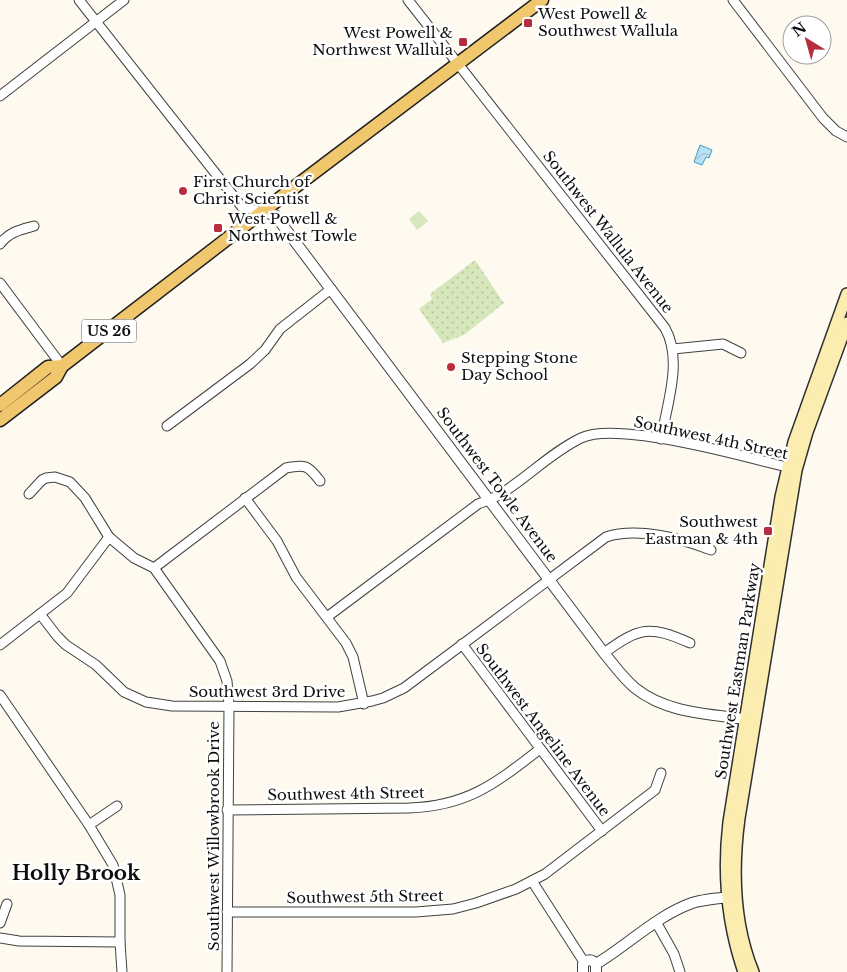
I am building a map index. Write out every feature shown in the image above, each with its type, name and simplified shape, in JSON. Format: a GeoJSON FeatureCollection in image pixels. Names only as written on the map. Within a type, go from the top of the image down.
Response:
{"type":"FeatureCollection","features":[{"type":"Feature","properties":{"kind":"main road","name":"US 26"},"geometry":{"type":"LineString","coordinates":[[0,420],[56,377],[62,366],[542,0]]}},
{"type":"Feature","properties":{"kind":"main road","name":"Southwest Eastman Parkway"},"geometry":{"type":"LineString","coordinates":[[744,972],[734,938],[732,897],[735,849],[796,434],[847,294]]}},
{"type":"Feature","properties":{"kind":"main road","name":"Southwest Eastman Parkway"},"geometry":{"type":"LineString","coordinates":[[753,972],[745,949],[725,870],[726,842],[781,497],[847,323]]}},
{"type":"Feature","properties":{"kind":"main road","name":"US 26"},"geometry":{"type":"LineString","coordinates":[[0,404],[48,367],[62,366]]}},
{"type":"Feature","properties":{"kind":"main road"},"geometry":{"type":"LineString","coordinates":[[755,655],[757,670],[754,694],[758,701]]}},
{"type":"Feature","properties":{"kind":"street"},"geometry":{"type":"LineString","coordinates":[[79,0],[242,207],[262,212]]}},
{"type":"Feature","properties":{"kind":"street"},"geometry":{"type":"LineString","coordinates":[[0,96],[124,0]]}},
{"type":"Feature","properties":{"kind":"street","name":"Southwest Wallula Avenue"},"geometry":{"type":"LineString","coordinates":[[408,0],[671,338],[674,366],[661,439]]}},
{"type":"Feature","properties":{"kind":"street"},"geometry":{"type":"LineString","coordinates":[[733,0],[823,118],[836,131],[847,137]]}},
{"type":"Feature","properties":{"kind":"street","name":"Southwest Towle Avenue"},"geometry":{"type":"LineString","coordinates":[[262,212],[276,215],[620,674],[634,687],[658,702],[687,710],[745,719]]}},
{"type":"Feature","properties":{"kind":"street"},"geometry":{"type":"LineString","coordinates":[[0,244],[5,237],[13,232],[34,226]]}},
{"type":"Feature","properties":{"kind":"street"},"geometry":{"type":"LineString","coordinates":[[0,282],[62,366]]}},
{"type":"Feature","properties":{"kind":"street"},"geometry":{"type":"LineString","coordinates":[[167,426],[250,364],[265,350],[280,330],[331,290]]}},
{"type":"Feature","properties":{"kind":"street"},"geometry":{"type":"LineString","coordinates":[[673,349],[723,344],[741,353]]}},
{"type":"Feature","properties":{"kind":"street","name":"Southwest 4th Street"},"geometry":{"type":"LineString","coordinates":[[327,617],[478,504],[501,494],[564,448],[592,434],[616,433],[661,439],[731,453],[792,469]]}},
{"type":"Feature","properties":{"kind":"street"},"geometry":{"type":"LineString","coordinates":[[154,568],[286,468],[300,465],[310,468],[320,481]]}},
{"type":"Feature","properties":{"kind":"street","name":"Southwest Willowbrook Drive"},"geometry":{"type":"LineString","coordinates":[[29,494],[46,478],[55,476],[70,482],[85,498],[109,537],[134,558],[154,568],[220,661],[227,681],[229,706],[227,972]]}},
{"type":"Feature","properties":{"kind":"street"},"geometry":{"type":"LineString","coordinates":[[245,498],[277,541],[296,577],[350,651],[364,704]]}},
{"type":"Feature","properties":{"kind":"street","name":"Southwest 3rd Drive"},"geometry":{"type":"LineString","coordinates":[[40,614],[66,645],[87,658],[114,684],[134,698],[146,702],[165,706],[338,707],[364,704],[404,688],[548,578],[606,537],[618,533],[639,533],[691,542],[711,550]]}},
{"type":"Feature","properties":{"kind":"street"},"geometry":{"type":"LineString","coordinates":[[0,644],[67,593],[109,537]]}},
{"type":"Feature","properties":{"kind":"street"},"geometry":{"type":"LineString","coordinates":[[604,653],[624,639],[644,631],[667,633],[690,643]]}},
{"type":"Feature","properties":{"kind":"street","name":"Southwest Angeline Avenue"},"geometry":{"type":"LineString","coordinates":[[462,644],[602,831]]}},
{"type":"Feature","properties":{"kind":"street"},"geometry":{"type":"LineString","coordinates":[[0,695],[90,825],[108,855],[117,876],[120,895],[122,972]]}},
{"type":"Feature","properties":{"kind":"street","name":"Southwest 4th Street"},"geometry":{"type":"LineString","coordinates":[[227,810],[432,807],[455,802],[486,789],[540,749]]}},
{"type":"Feature","properties":{"kind":"street","name":"Southwest 5th Street"},"geometry":{"type":"LineString","coordinates":[[228,912],[416,912],[476,904],[532,881],[559,864],[655,790],[661,773]]}},
{"type":"Feature","properties":{"kind":"street"},"geometry":{"type":"LineString","coordinates":[[90,825],[117,806]]}},
{"type":"Feature","properties":{"kind":"street"},"geometry":{"type":"LineString","coordinates":[[532,881],[584,967],[592,960],[596,968],[656,922],[692,903],[732,897]]}},
{"type":"Feature","properties":{"kind":"street"},"geometry":{"type":"LineString","coordinates":[[0,923],[7,904]]}},
{"type":"Feature","properties":{"kind":"street"},"geometry":{"type":"LineString","coordinates":[[656,922],[672,949],[680,972]]}},
{"type":"Feature","properties":{"kind":"street"},"geometry":{"type":"LineString","coordinates":[[0,938],[19,942],[120,942]]}},
{"type":"Feature","properties":{"kind":"green space"},"geometry":{"type":"Polygon","coordinates":[[[419,211],[428,221],[417,230],[409,219],[419,211]]]}},
{"type":"Feature","properties":{"kind":"green space"},"geometry":{"type":"Polygon","coordinates":[[[475,260],[504,303],[464,335],[443,343],[419,309],[432,299],[430,294],[475,260]]]}},
{"type":"Feature","properties":{"kind":"water"},"geometry":{"type":"Polygon","coordinates":[[[700,145],[712,150],[709,158],[706,157],[702,165],[694,162],[700,145]]]}},
{"type":"Feature","properties":{"kind":"place","name":"West Powell & Southwest Wallula"},"geometry":{"type":"Point","coordinates":[528,23]}},
{"type":"Feature","properties":{"kind":"place","name":"West Powell & Northwest Wallula"},"geometry":{"type":"Point","coordinates":[463,42]}},
{"type":"Feature","properties":{"kind":"place","name":"First Church of Christ Scientist"},"geometry":{"type":"Point","coordinates":[183,191]}},
{"type":"Feature","properties":{"kind":"place","name":"West Powell & Northwest Towle"},"geometry":{"type":"Point","coordinates":[218,228]}},
{"type":"Feature","properties":{"kind":"place","name":"Stepping Stone Day School"},"geometry":{"type":"Point","coordinates":[451,367]}},
{"type":"Feature","properties":{"kind":"place","name":"Southwest Eastman & 4th"},"geometry":{"type":"Point","coordinates":[768,531]}},
{"type":"Feature","properties":{"kind":"district","name":"Holly Brook"},"geometry":{"type":"Point","coordinates":[76,873]}}]}
